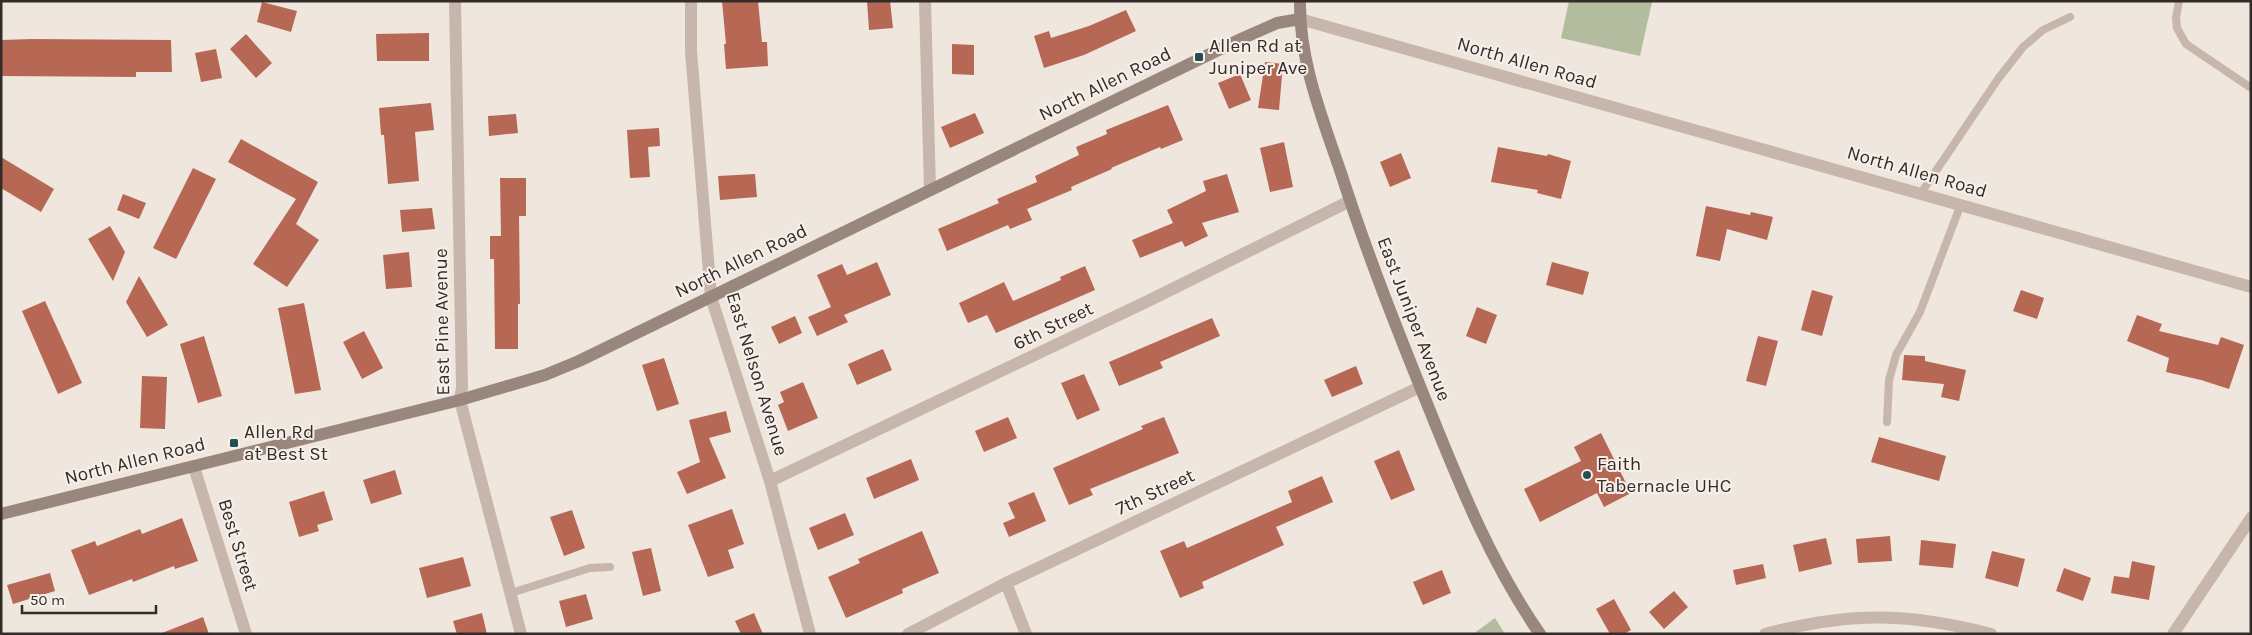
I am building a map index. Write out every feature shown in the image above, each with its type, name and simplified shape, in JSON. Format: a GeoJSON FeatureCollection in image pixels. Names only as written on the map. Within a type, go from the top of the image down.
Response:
{"type":"FeatureCollection","features":[{"type":"Feature","properties":{"kind":"street","name":"East Pine Avenue"},"geometry":{"type":"LineString","coordinates":[[455,1],[462,387],[460,400],[521,634]]}},
{"type":"Feature","properties":{"kind":"street","name":"East Nelson Avenue"},"geometry":{"type":"LineString","coordinates":[[690,1],[691,51],[711,297],[770,481],[810,634]]}},
{"type":"Feature","properties":{"kind":"street"},"geometry":{"type":"LineString","coordinates":[[925,1],[930,190]]}},
{"type":"Feature","properties":{"kind":"street","name":"East Juniper Avenue"},"geometry":{"type":"LineString","coordinates":[[1300,1],[1300,19],[1308,72],[1350,201],[1420,387],[1466,499],[1495,561],[1540,634]]}},
{"type":"Feature","properties":{"kind":"street","name":"North Allen Road"},"geometry":{"type":"LineString","coordinates":[[1,514],[460,400],[546,375],[579,361],[1277,23],[1300,19],[2251,287]]}},
{"type":"Feature","properties":{"kind":"street","name":"6th Street"},"geometry":{"type":"LineString","coordinates":[[770,481],[1139,306],[1350,201]]}},
{"type":"Feature","properties":{"kind":"street","name":"7th Street"},"geometry":{"type":"LineString","coordinates":[[908,634],[1006,583],[1420,387]]}},
{"type":"Feature","properties":{"kind":"street","name":"Best Street"},"geometry":{"type":"LineString","coordinates":[[194,467],[246,634]]}},
{"type":"Feature","properties":{"kind":"street"},"geometry":{"type":"LineString","coordinates":[[2174,634],[2251,518]]}},
{"type":"Feature","properties":{"kind":"street"},"geometry":{"type":"LineString","coordinates":[[1006,583],[1026,634]]}},
{"type":"Feature","properties":{"kind":"street"},"geometry":{"type":"LineString","coordinates":[[1765,634],[1812,623],[1869,616],[1904,617],[1962,626],[1991,634]]}},
{"type":"Feature","properties":{"kind":"lane"},"geometry":{"type":"LineString","coordinates":[[2179,1],[2176,18],[2177,28],[2186,44],[2251,88]]}},
{"type":"Feature","properties":{"kind":"lane"},"geometry":{"type":"LineString","coordinates":[[1921,193],[1998,79],[2023,47],[2043,30],[2070,17]]}},
{"type":"Feature","properties":{"kind":"lane"},"geometry":{"type":"LineString","coordinates":[[1887,422],[1889,380],[1896,355],[1920,312],[1961,204]]}},
{"type":"Feature","properties":{"kind":"lane"},"geometry":{"type":"LineString","coordinates":[[511,593],[590,568],[610,567]]}},
{"type":"Feature","properties":{"kind":"green space"},"geometry":{"type":"Polygon","coordinates":[[[1569,1],[1652,2],[1640,56],[1561,38],[1569,1]]]}},
{"type":"Feature","properties":{"kind":"green space"},"geometry":{"type":"Polygon","coordinates":[[[1495,618],[1505,634],[1473,634],[1495,618]]]}},
{"type":"Feature","properties":{"kind":"building"},"geometry":{"type":"Polygon","coordinates":[[[722,1],[758,1],[762,42],[767,42],[768,66],[726,69],[722,1]]]}},
{"type":"Feature","properties":{"kind":"building"},"geometry":{"type":"Polygon","coordinates":[[[867,1],[890,1],[893,28],[869,30],[867,1]]]}},
{"type":"Feature","properties":{"kind":"building"},"geometry":{"type":"Polygon","coordinates":[[[262,2],[297,11],[291,32],[257,22],[262,2]]]}},
{"type":"Feature","properties":{"kind":"building"},"geometry":{"type":"Polygon","coordinates":[[[1126,10],[1136,31],[1084,55],[1044,68],[1034,36],[1049,31],[1051,38],[1089,26],[1126,10]]]}},
{"type":"Feature","properties":{"kind":"building"},"geometry":{"type":"Polygon","coordinates":[[[429,33],[429,61],[377,61],[376,34],[429,33]]]}},
{"type":"Feature","properties":{"kind":"building"},"geometry":{"type":"Polygon","coordinates":[[[246,34],[272,63],[256,78],[230,49],[246,34]]]}},
{"type":"Feature","properties":{"kind":"building"},"geometry":{"type":"Polygon","coordinates":[[[1,40],[171,40],[172,72],[136,72],[136,77],[1,76],[1,40]]]}},
{"type":"Feature","properties":{"kind":"building"},"geometry":{"type":"Polygon","coordinates":[[[952,44],[974,45],[974,75],[952,74],[952,44]]]}},
{"type":"Feature","properties":{"kind":"building"},"geometry":{"type":"Polygon","coordinates":[[[216,49],[222,78],[201,82],[195,53],[216,49]]]}},
{"type":"Feature","properties":{"kind":"building"},"geometry":{"type":"Polygon","coordinates":[[[1265,62],[1283,64],[1279,110],[1258,108],[1265,62]]]}},
{"type":"Feature","properties":{"kind":"building"},"geometry":{"type":"Polygon","coordinates":[[[1240,74],[1251,100],[1229,109],[1218,83],[1240,74]]]}},
{"type":"Feature","properties":{"kind":"building"},"geometry":{"type":"Polygon","coordinates":[[[431,103],[434,130],[415,132],[419,181],[388,184],[384,135],[381,135],[379,108],[431,103]]]}},
{"type":"Feature","properties":{"kind":"building"},"geometry":{"type":"Polygon","coordinates":[[[1168,105],[1183,140],[1161,149],[1160,147],[1111,168],[1071,187],[1072,190],[1027,209],[1032,220],[1010,229],[1008,225],[947,251],[938,229],[999,203],[997,199],[1037,182],[1035,176],[1079,155],[1076,147],[1107,134],[1106,130],[1168,105]]]}},
{"type":"Feature","properties":{"kind":"building"},"geometry":{"type":"Polygon","coordinates":[[[975,113],[984,133],[950,148],[941,127],[975,113]]]}},
{"type":"Feature","properties":{"kind":"building"},"geometry":{"type":"Polygon","coordinates":[[[516,114],[518,133],[489,136],[488,116],[516,114]]]}},
{"type":"Feature","properties":{"kind":"building"},"geometry":{"type":"Polygon","coordinates":[[[659,128],[660,146],[648,147],[650,177],[630,178],[627,130],[659,128]]]}},
{"type":"Feature","properties":{"kind":"building"},"geometry":{"type":"Polygon","coordinates":[[[241,139],[318,182],[296,224],[319,240],[287,287],[253,264],[296,199],[228,162],[241,139]]]}},
{"type":"Feature","properties":{"kind":"building"},"geometry":{"type":"Polygon","coordinates":[[[1284,142],[1293,187],[1270,192],[1260,148],[1284,142]]]}},
{"type":"Feature","properties":{"kind":"building"},"geometry":{"type":"Polygon","coordinates":[[[1498,147],[1547,156],[1548,154],[1571,161],[1561,199],[1537,193],[1538,190],[1491,182],[1498,147]]]}},
{"type":"Feature","properties":{"kind":"building"},"geometry":{"type":"Polygon","coordinates":[[[1401,153],[1411,178],[1390,187],[1380,162],[1401,153]]]}},
{"type":"Feature","properties":{"kind":"building"},"geometry":{"type":"Polygon","coordinates":[[[1,157],[54,189],[41,212],[1,188],[1,157]]]}},
{"type":"Feature","properties":{"kind":"building"},"geometry":{"type":"Polygon","coordinates":[[[193,168],[216,179],[176,259],[153,248],[193,168]]]}},
{"type":"Feature","properties":{"kind":"building"},"geometry":{"type":"Polygon","coordinates":[[[755,174],[757,197],[720,200],[718,176],[755,174]]]}},
{"type":"Feature","properties":{"kind":"building"},"geometry":{"type":"Polygon","coordinates":[[[1227,174],[1239,212],[1202,223],[1208,236],[1185,247],[1182,241],[1140,258],[1132,240],[1173,223],[1167,210],[1206,191],[1203,181],[1227,174]]]}},
{"type":"Feature","properties":{"kind":"building"},"geometry":{"type":"Polygon","coordinates":[[[500,178],[526,178],[526,216],[519,216],[520,304],[518,304],[518,349],[495,349],[494,259],[490,259],[490,236],[501,236],[500,178]]]}},
{"type":"Feature","properties":{"kind":"building"},"geometry":{"type":"Polygon","coordinates":[[[123,194],[146,203],[139,219],[117,210],[123,194]]]}},
{"type":"Feature","properties":{"kind":"building"},"geometry":{"type":"Polygon","coordinates":[[[1706,206],[1750,215],[1751,212],[1773,217],[1767,240],[1727,229],[1720,261],[1696,256],[1706,206]]]}},
{"type":"Feature","properties":{"kind":"building"},"geometry":{"type":"Polygon","coordinates":[[[432,208],[435,229],[402,232],[400,210],[432,208]]]}},
{"type":"Feature","properties":{"kind":"building"},"geometry":{"type":"Polygon","coordinates":[[[110,226],[125,252],[113,281],[88,239],[110,226]]]}},
{"type":"Feature","properties":{"kind":"building"},"geometry":{"type":"Polygon","coordinates":[[[409,252],[412,287],[386,289],[383,255],[409,252]]]}},
{"type":"Feature","properties":{"kind":"building"},"geometry":{"type":"Polygon","coordinates":[[[877,262],[891,295],[844,315],[848,322],[817,336],[808,317],[831,307],[817,275],[842,264],[847,275],[877,262]]]}},
{"type":"Feature","properties":{"kind":"building"},"geometry":{"type":"Polygon","coordinates":[[[1552,262],[1589,272],[1583,295],[1546,285],[1552,262]]]}},
{"type":"Feature","properties":{"kind":"building"},"geometry":{"type":"Polygon","coordinates":[[[1085,266],[1095,290],[996,333],[987,315],[968,323],[959,303],[1004,282],[1013,301],[1061,280],[1060,277],[1085,266]]]}},
{"type":"Feature","properties":{"kind":"building"},"geometry":{"type":"Polygon","coordinates":[[[139,276],[168,325],[147,337],[126,302],[139,276]]]}},
{"type":"Feature","properties":{"kind":"building"},"geometry":{"type":"Polygon","coordinates":[[[1812,290],[1833,296],[1822,336],[1801,330],[1812,290]]]}},
{"type":"Feature","properties":{"kind":"building"},"geometry":{"type":"Polygon","coordinates":[[[2021,290],[2044,298],[2037,319],[2013,311],[2021,290]]]}},
{"type":"Feature","properties":{"kind":"building"},"geometry":{"type":"Polygon","coordinates":[[[45,301],[82,383],[58,394],[22,311],[45,301]]]}},
{"type":"Feature","properties":{"kind":"building"},"geometry":{"type":"Polygon","coordinates":[[[304,303],[321,390],[295,394],[278,308],[304,303]]]}},
{"type":"Feature","properties":{"kind":"building"},"geometry":{"type":"Polygon","coordinates":[[[1477,307],[1497,315],[1486,344],[1466,336],[1477,307]]]}},
{"type":"Feature","properties":{"kind":"building"},"geometry":{"type":"Polygon","coordinates":[[[2137,315],[2162,324],[2159,331],[2218,345],[2221,337],[2244,345],[2229,389],[2166,372],[2169,358],[2127,341],[2137,315]]]}},
{"type":"Feature","properties":{"kind":"building"},"geometry":{"type":"Polygon","coordinates":[[[795,316],[802,333],[779,344],[771,327],[795,316]]]}},
{"type":"Feature","properties":{"kind":"building"},"geometry":{"type":"Polygon","coordinates":[[[1212,318],[1220,336],[1160,362],[1163,368],[1119,386],[1109,362],[1212,318]]]}},
{"type":"Feature","properties":{"kind":"building"},"geometry":{"type":"Polygon","coordinates":[[[364,331],[383,368],[362,379],[343,342],[364,331]]]}},
{"type":"Feature","properties":{"kind":"building"},"geometry":{"type":"Polygon","coordinates":[[[204,336],[222,396],[198,403],[180,344],[204,336]]]}},
{"type":"Feature","properties":{"kind":"building"},"geometry":{"type":"Polygon","coordinates":[[[1758,336],[1778,341],[1766,386],[1746,381],[1758,336]]]}},
{"type":"Feature","properties":{"kind":"building"},"geometry":{"type":"Polygon","coordinates":[[[883,349],[892,370],[857,385],[848,364],[883,349]]]}},
{"type":"Feature","properties":{"kind":"building"},"geometry":{"type":"Polygon","coordinates":[[[1904,355],[1925,356],[1925,361],[1966,370],[1959,401],[1941,397],[1944,384],[1902,380],[1904,355]]]}},
{"type":"Feature","properties":{"kind":"building"},"geometry":{"type":"Polygon","coordinates":[[[664,358],[679,404],[657,411],[642,365],[664,358]]]}},
{"type":"Feature","properties":{"kind":"building"},"geometry":{"type":"Polygon","coordinates":[[[1356,366],[1363,384],[1332,397],[1324,380],[1356,366]]]}},
{"type":"Feature","properties":{"kind":"building"},"geometry":{"type":"Polygon","coordinates":[[[1084,374],[1100,410],[1077,420],[1061,383],[1084,374]]]}},
{"type":"Feature","properties":{"kind":"building"},"geometry":{"type":"Polygon","coordinates":[[[142,376],[167,377],[165,429],[140,428],[142,376]]]}},
{"type":"Feature","properties":{"kind":"building"},"geometry":{"type":"Polygon","coordinates":[[[803,382],[818,418],[788,431],[778,405],[784,402],[780,392],[803,382]]]}},
{"type":"Feature","properties":{"kind":"building"},"geometry":{"type":"Polygon","coordinates":[[[726,411],[731,432],[709,438],[726,478],[687,494],[677,472],[700,462],[689,420],[726,411]]]}},
{"type":"Feature","properties":{"kind":"building"},"geometry":{"type":"Polygon","coordinates":[[[1008,417],[1017,438],[984,452],[975,431],[1008,417]]]}},
{"type":"Feature","properties":{"kind":"building"},"geometry":{"type":"Polygon","coordinates":[[[1164,417],[1179,453],[1090,489],[1093,495],[1069,505],[1053,468],[1143,429],[1141,426],[1164,417]]]}},
{"type":"Feature","properties":{"kind":"building","name":"Faith Tabernacle UHC"},"geometry":{"type":"Polygon","coordinates":[[[1601,433],[1631,493],[1604,507],[1597,493],[1540,522],[1524,489],[1581,461],[1574,447],[1601,433]]]}},
{"type":"Feature","properties":{"kind":"building"},"geometry":{"type":"Polygon","coordinates":[[[1879,437],[1946,456],[1939,481],[1871,462],[1879,437]]]}},
{"type":"Feature","properties":{"kind":"building"},"geometry":{"type":"Polygon","coordinates":[[[1399,450],[1415,490],[1391,500],[1374,461],[1399,450]]]}},
{"type":"Feature","properties":{"kind":"building"},"geometry":{"type":"Polygon","coordinates":[[[911,459],[919,480],[874,499],[866,478],[911,459]]]}},
{"type":"Feature","properties":{"kind":"building"},"geometry":{"type":"Polygon","coordinates":[[[395,470],[402,494],[371,504],[363,480],[395,470]]]}},
{"type":"Feature","properties":{"kind":"building"},"geometry":{"type":"Polygon","coordinates":[[[1322,476],[1333,502],[1276,527],[1284,545],[1202,582],[1204,588],[1180,598],[1160,551],[1184,541],[1187,548],[1292,502],[1288,491],[1322,476]]]}},
{"type":"Feature","properties":{"kind":"building"},"geometry":{"type":"Polygon","coordinates":[[[324,491],[333,520],[317,525],[319,531],[299,537],[289,502],[324,491]]]}},
{"type":"Feature","properties":{"kind":"building"},"geometry":{"type":"Polygon","coordinates":[[[1034,492],[1046,521],[1009,537],[1003,523],[1015,518],[1008,503],[1034,492]]]}},
{"type":"Feature","properties":{"kind":"building"},"geometry":{"type":"Polygon","coordinates":[[[732,509],[744,544],[728,550],[734,568],[708,577],[688,525],[732,509]]]}},
{"type":"Feature","properties":{"kind":"building"},"geometry":{"type":"Polygon","coordinates":[[[572,510],[585,548],[564,556],[550,517],[572,510]]]}},
{"type":"Feature","properties":{"kind":"building"},"geometry":{"type":"Polygon","coordinates":[[[845,513],[854,535],[818,550],[809,528],[845,513]]]}},
{"type":"Feature","properties":{"kind":"building"},"geometry":{"type":"Polygon","coordinates":[[[182,518],[198,561],[175,569],[174,566],[133,582],[132,579],[89,595],[71,550],[95,541],[97,546],[140,529],[142,534],[182,518]]]}},
{"type":"Feature","properties":{"kind":"building"},"geometry":{"type":"Polygon","coordinates":[[[922,531],[939,573],[902,589],[903,593],[846,618],[828,577],[860,563],[858,559],[922,531]]]}},
{"type":"Feature","properties":{"kind":"building"},"geometry":{"type":"Polygon","coordinates":[[[1890,536],[1892,561],[1858,563],[1856,539],[1890,536]]]}},
{"type":"Feature","properties":{"kind":"building"},"geometry":{"type":"Polygon","coordinates":[[[1826,538],[1832,564],[1799,572],[1793,545],[1826,538]]]}},
{"type":"Feature","properties":{"kind":"building"},"geometry":{"type":"Polygon","coordinates":[[[1921,540],[1956,544],[1953,568],[1919,565],[1921,540]]]}},
{"type":"Feature","properties":{"kind":"building"},"geometry":{"type":"Polygon","coordinates":[[[651,548],[661,591],[643,596],[632,552],[651,548]]]}},
{"type":"Feature","properties":{"kind":"building"},"geometry":{"type":"Polygon","coordinates":[[[1992,551],[2025,559],[2018,587],[1985,578],[1992,551]]]}},
{"type":"Feature","properties":{"kind":"building"},"geometry":{"type":"Polygon","coordinates":[[[463,557],[471,586],[427,598],[419,568],[463,557]]]}},
{"type":"Feature","properties":{"kind":"building"},"geometry":{"type":"Polygon","coordinates":[[[2132,561],[2155,566],[2149,600],[2111,593],[2114,576],[2129,578],[2132,561]]]}},
{"type":"Feature","properties":{"kind":"building"},"geometry":{"type":"Polygon","coordinates":[[[1763,564],[1766,578],[1736,585],[1733,570],[1763,564]]]}},
{"type":"Feature","properties":{"kind":"building"},"geometry":{"type":"Polygon","coordinates":[[[2064,568],[2091,578],[2083,601],[2056,591],[2064,568]]]}},
{"type":"Feature","properties":{"kind":"building"},"geometry":{"type":"Polygon","coordinates":[[[1442,570],[1451,593],[1423,605],[1413,582],[1442,570]]]}},
{"type":"Feature","properties":{"kind":"building"},"geometry":{"type":"Polygon","coordinates":[[[50,573],[55,591],[13,604],[7,585],[50,573]]]}},
{"type":"Feature","properties":{"kind":"building"},"geometry":{"type":"Polygon","coordinates":[[[1674,591],[1688,607],[1664,629],[1649,612],[1674,591]]]}},
{"type":"Feature","properties":{"kind":"building"},"geometry":{"type":"Polygon","coordinates":[[[586,594],[593,619],[566,627],[559,601],[586,594]]]}},
{"type":"Feature","properties":{"kind":"building"},"geometry":{"type":"Polygon","coordinates":[[[1614,599],[1631,630],[1624,634],[1610,634],[1596,609],[1614,599]]]}},
{"type":"Feature","properties":{"kind":"building"},"geometry":{"type":"Polygon","coordinates":[[[482,613],[487,634],[457,634],[453,621],[482,613]]]}},
{"type":"Feature","properties":{"kind":"building"},"geometry":{"type":"Polygon","coordinates":[[[754,613],[763,634],[741,634],[735,621],[754,613]]]}},
{"type":"Feature","properties":{"kind":"building"},"geometry":{"type":"Polygon","coordinates":[[[203,617],[209,634],[162,634],[162,633],[203,617]]]}},
{"type":"Feature","properties":{"kind":"place","name":"Allen Rd at Juniper Ave"},"geometry":{"type":"Point","coordinates":[1199,57]}},
{"type":"Feature","properties":{"kind":"place","name":"Allen Rd at Best St"},"geometry":{"type":"Point","coordinates":[234,443]}},
{"type":"Feature","properties":{"kind":"place","name":"Faith Tabernacle UHC"},"geometry":{"type":"Point","coordinates":[1587,475]}}]}
